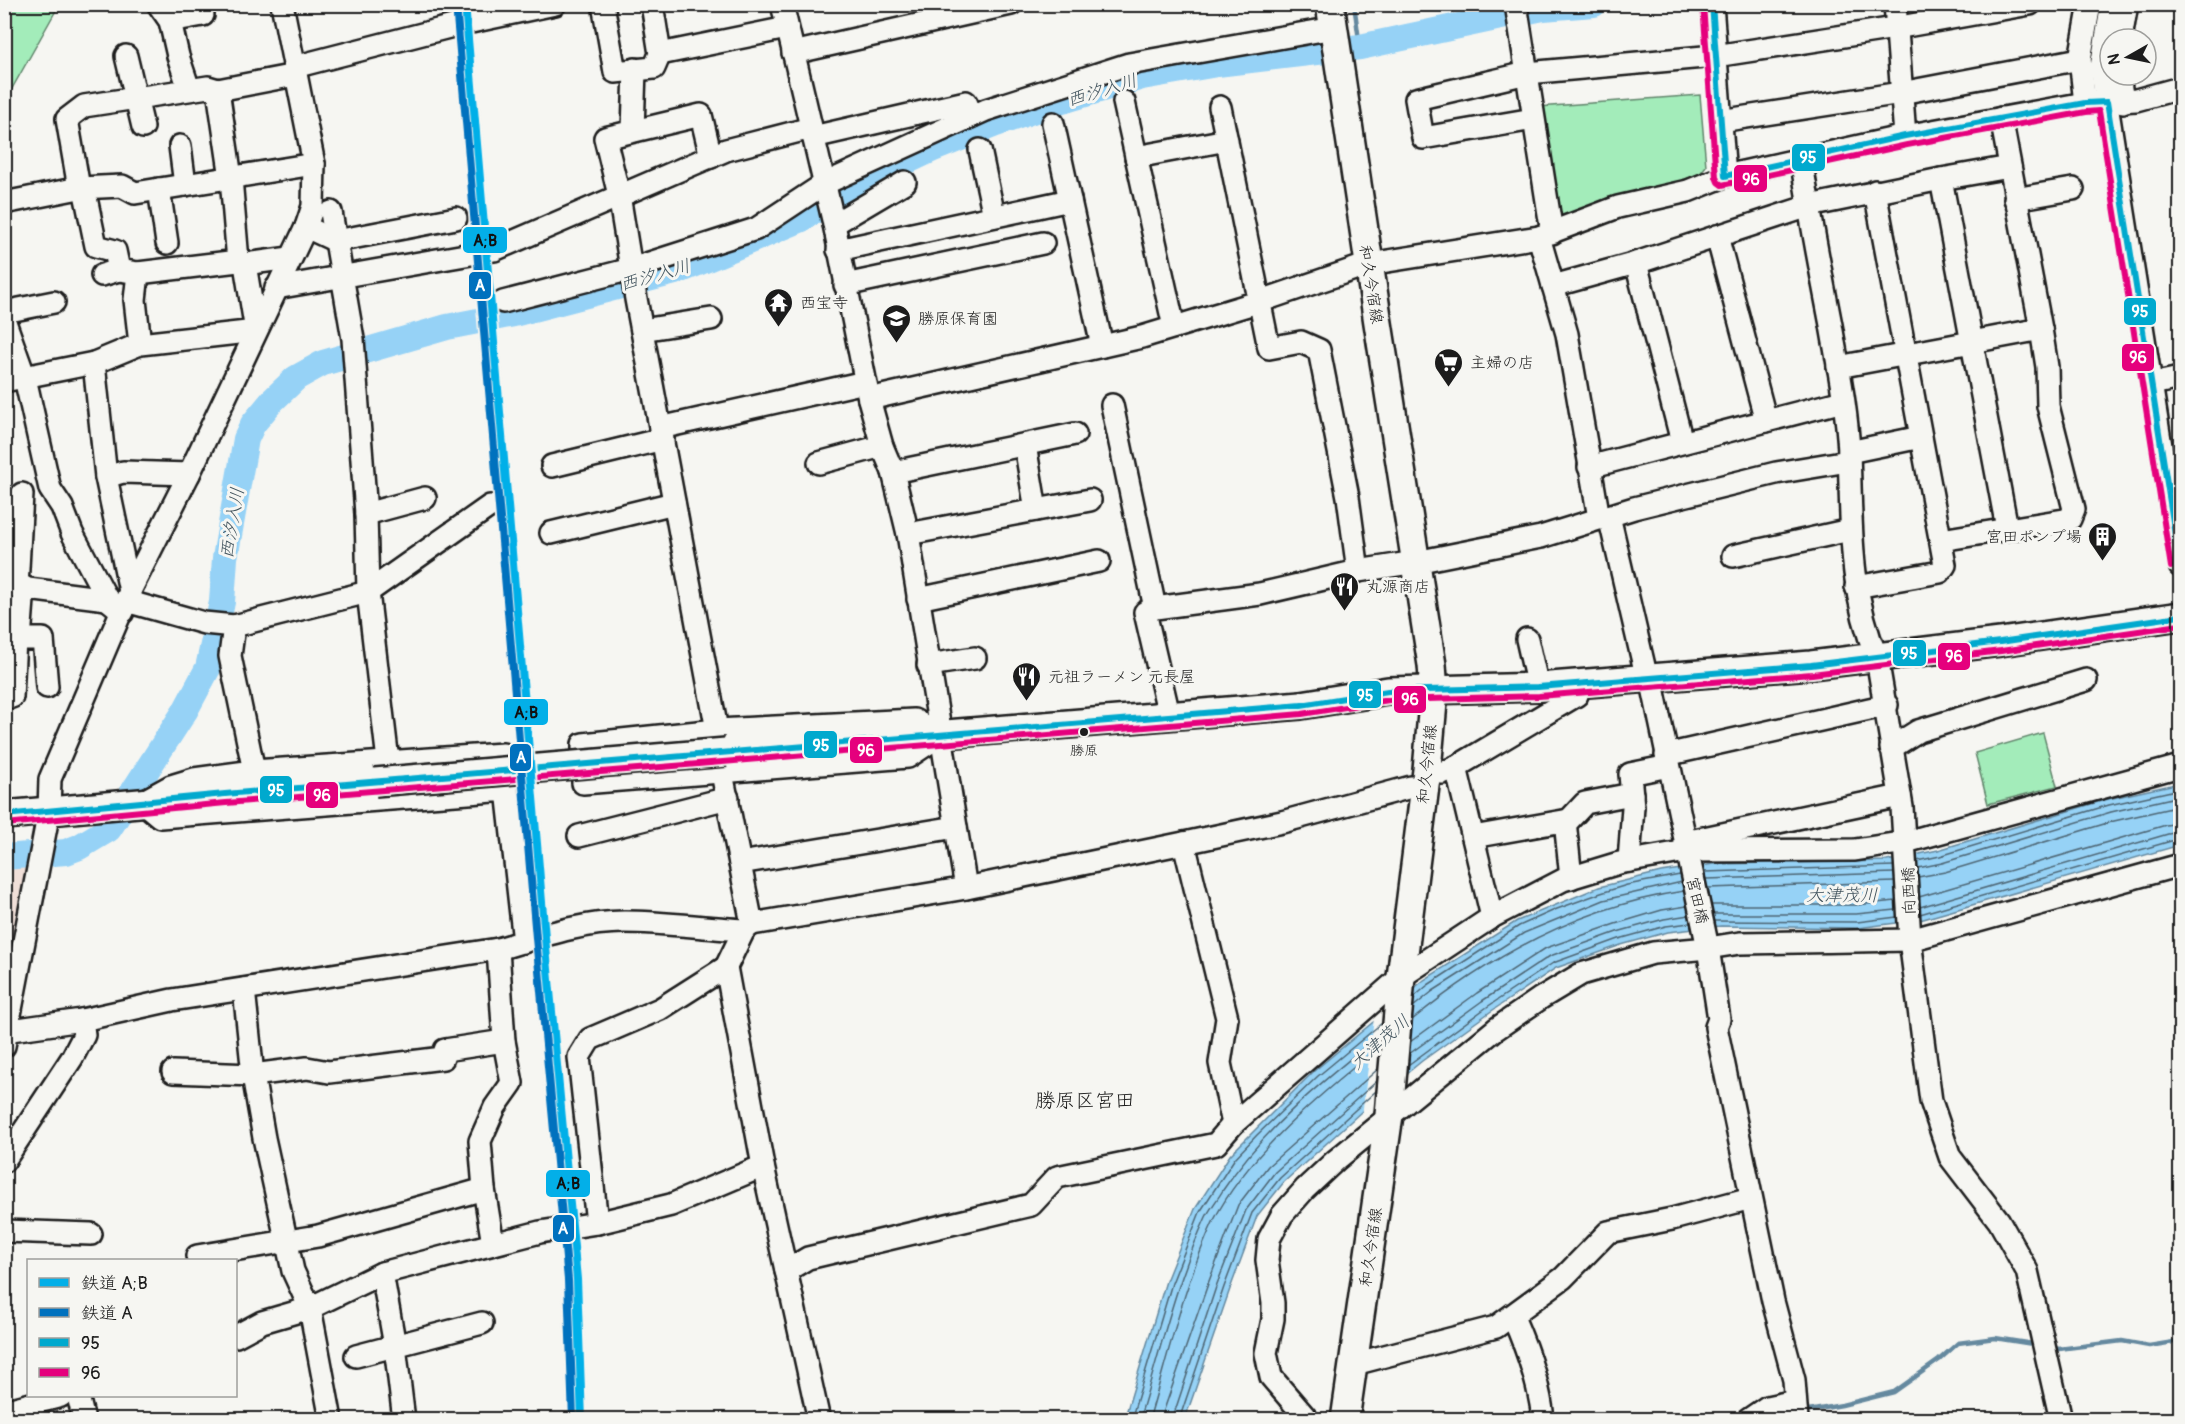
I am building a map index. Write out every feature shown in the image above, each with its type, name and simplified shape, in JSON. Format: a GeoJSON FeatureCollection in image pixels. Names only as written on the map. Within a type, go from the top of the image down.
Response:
{"type":"FeatureCollection","features":[{"type":"Feature","properties":{"kind":"main road","name":"和久今宿線"},"geometry":{"type":"LineString","coordinates":[[1333,22],[1432,665],[1434,691],[1426,780],[1401,977],[1389,1115],[1345,1419]]}},
{"type":"Feature","properties":{"kind":"main road"},"geometry":{"type":"LineString","coordinates":[[4,814],[225,794],[382,772],[722,752],[942,735],[1301,705],[1388,691],[1538,687],[1649,679],[1877,658],[2181,616]]}},
{"type":"Feature","properties":{"kind":"street"},"geometry":{"type":"LineString","coordinates":[[282,4],[314,164],[313,206],[306,227],[189,474],[122,601],[50,779],[49,811],[6,1035],[172,1000],[498,950],[545,937],[559,930],[623,922],[748,927],[966,888],[1282,822],[1411,788],[1456,767],[1577,695],[1578,683]]}},
{"type":"Feature","properties":{"kind":"street"},"geometry":{"type":"LineString","coordinates":[[141,344],[135,300],[119,273],[115,251],[96,246],[67,119],[84,106],[189,89],[208,87],[218,90],[457,25],[555,4]]}},
{"type":"Feature","properties":{"kind":"street"},"geometry":{"type":"LineString","coordinates":[[603,4],[615,72],[654,68],[660,54],[652,4]]}},
{"type":"Feature","properties":{"kind":"street"},"geometry":{"type":"LineString","coordinates":[[782,4],[834,224],[867,391],[882,446],[893,472],[908,534],[966,888]]}},
{"type":"Feature","properties":{"kind":"street"},"geometry":{"type":"LineString","coordinates":[[793,53],[1011,4]]}},
{"type":"Feature","properties":{"kind":"street","name":"宮田橋"},"geometry":{"type":"LineString","coordinates":[[1516,4],[1527,73],[1553,286],[1568,334],[1589,466],[1649,679],[1708,948],[1719,1019],[1716,1027],[1773,1300],[1794,1380],[1796,1410]]}},
{"type":"Feature","properties":{"kind":"street"},"geometry":{"type":"LineString","coordinates":[[1895,4],[1895,28],[1905,136]]}},
{"type":"Feature","properties":{"kind":"street"},"geometry":{"type":"LineString","coordinates":[[1533,119],[1423,138],[1416,99],[1527,73],[1715,56],[2030,4]]}},
{"type":"Feature","properties":{"kind":"street"},"geometry":{"type":"LineString","coordinates":[[2085,103],[2080,59],[2090,4]]}},
{"type":"Feature","properties":{"kind":"street"},"geometry":{"type":"LineString","coordinates":[[2112,4],[2102,67],[2115,102],[2152,384],[2172,452],[2181,566]]}},
{"type":"Feature","properties":{"kind":"street"},"geometry":{"type":"LineString","coordinates":[[2123,27],[2127,4]]}},
{"type":"Feature","properties":{"kind":"street"},"geometry":{"type":"LineString","coordinates":[[1712,9],[1725,176]]}},
{"type":"Feature","properties":{"kind":"street"},"geometry":{"type":"LineString","coordinates":[[189,89],[164,13],[203,15]]}},
{"type":"Feature","properties":{"kind":"street"},"geometry":{"type":"LineString","coordinates":[[503,303],[631,269],[756,229],[824,184],[986,110],[1129,63],[1333,22]]}},
{"type":"Feature","properties":{"kind":"street"},"geometry":{"type":"LineString","coordinates":[[660,54],[787,28]]}},
{"type":"Feature","properties":{"kind":"street"},"geometry":{"type":"LineString","coordinates":[[126,56],[143,127]]}},
{"type":"Feature","properties":{"kind":"street"},"geometry":{"type":"LineString","coordinates":[[1720,121],[1901,93],[2080,59]]}},
{"type":"Feature","properties":{"kind":"street"},"geometry":{"type":"LineString","coordinates":[[633,131],[635,69]]}},
{"type":"Feature","properties":{"kind":"street"},"geometry":{"type":"LineString","coordinates":[[2115,102],[2117,87]]}},
{"type":"Feature","properties":{"kind":"street"},"geometry":{"type":"LineString","coordinates":[[552,466],[661,434],[867,391],[1102,346],[1261,301],[1369,264],[1546,235],[1618,207],[1688,191],[1725,176],[1801,158],[1905,136],[2085,103],[2136,100],[2181,88]]}},
{"type":"Feature","properties":{"kind":"street"},"geometry":{"type":"LineString","coordinates":[[218,90],[242,263],[256,331]]}},
{"type":"Feature","properties":{"kind":"street"},"geometry":{"type":"LineString","coordinates":[[276,288],[494,250],[726,150],[966,102],[972,116]]}},
{"type":"Feature","properties":{"kind":"street"},"geometry":{"type":"LineString","coordinates":[[1124,102],[1174,327]]}},
{"type":"Feature","properties":{"kind":"street"},"geometry":{"type":"LineString","coordinates":[[1220,107],[1269,348],[1301,342],[1318,350],[1348,497],[1358,571]]}},
{"type":"Feature","properties":{"kind":"street"},"geometry":{"type":"LineString","coordinates":[[597,1223],[579,1057],[590,1039],[660,1009],[726,967],[748,927],[722,752],[636,299],[619,195],[605,138],[701,115],[711,157]]}},
{"type":"Feature","properties":{"kind":"street"},"geometry":{"type":"LineString","coordinates":[[1941,540],[2070,519],[2074,509],[2049,406],[2047,367],[2041,329],[2001,118]]}},
{"type":"Feature","properties":{"kind":"street"},"geometry":{"type":"LineString","coordinates":[[1053,123],[1102,346]]}},
{"type":"Feature","properties":{"kind":"street"},"geometry":{"type":"LineString","coordinates":[[1136,157],[1227,140]]}},
{"type":"Feature","properties":{"kind":"street"},"geometry":{"type":"LineString","coordinates":[[180,146],[185,185]]}},
{"type":"Feature","properties":{"kind":"street"},"geometry":{"type":"LineString","coordinates":[[980,150],[994,216]]}},
{"type":"Feature","properties":{"kind":"street","name":"向西橋"},"geometry":{"type":"LineString","coordinates":[[1801,158],[1838,367],[1849,456],[1850,531],[1856,587],[1869,639],[1877,658],[1887,705],[1891,748],[1900,796],[1906,842],[1910,940],[1930,1101],[1950,1157],[1999,1221],[2027,1271],[2061,1419]]}},
{"type":"Feature","properties":{"kind":"street"},"geometry":{"type":"LineString","coordinates":[[4,203],[82,188],[122,186],[135,192],[159,189],[314,164]]}},
{"type":"Feature","properties":{"kind":"street"},"geometry":{"type":"LineString","coordinates":[[1553,286],[1636,263],[1809,206],[1941,178],[2010,167]]}},
{"type":"Feature","properties":{"kind":"street"},"geometry":{"type":"LineString","coordinates":[[1941,178],[2007,528]]}},
{"type":"Feature","properties":{"kind":"street"},"geometry":{"type":"LineString","coordinates":[[834,224],[905,182]]}},
{"type":"Feature","properties":{"kind":"street"},"geometry":{"type":"LineString","coordinates":[[159,189],[167,243]]}},
{"type":"Feature","properties":{"kind":"street"},"geometry":{"type":"LineString","coordinates":[[2015,199],[2073,189]]}},
{"type":"Feature","properties":{"kind":"street"},"geometry":{"type":"LineString","coordinates":[[1856,587],[1940,572],[1945,565],[1875,191]]}},
{"type":"Feature","properties":{"kind":"street"},"geometry":{"type":"LineString","coordinates":[[838,250],[1070,200]]}},
{"type":"Feature","properties":{"kind":"street"},"geometry":{"type":"LineString","coordinates":[[331,212],[353,339],[382,772]]}},
{"type":"Feature","properties":{"kind":"street"},"geometry":{"type":"LineString","coordinates":[[306,227],[336,241],[456,218]]}},
{"type":"Feature","properties":{"kind":"street"},"geometry":{"type":"LineString","coordinates":[[1717,236],[1766,421]]}},
{"type":"Feature","properties":{"kind":"street"},"geometry":{"type":"LineString","coordinates":[[845,285],[1043,243]]}},
{"type":"Feature","properties":{"kind":"street"},"geometry":{"type":"LineString","coordinates":[[119,273],[290,258]]}},
{"type":"Feature","properties":{"kind":"street"},"geometry":{"type":"LineString","coordinates":[[1636,263],[1682,442]]}},
{"type":"Feature","properties":{"kind":"street"},"geometry":{"type":"LineString","coordinates":[[4,312],[54,302]]}},
{"type":"Feature","properties":{"kind":"street"},"geometry":{"type":"LineString","coordinates":[[4,319],[15,379],[50,489],[62,507],[72,533],[122,601]]}},
{"type":"Feature","properties":{"kind":"street"},"geometry":{"type":"LineString","coordinates":[[642,330],[711,319]]}},
{"type":"Feature","properties":{"kind":"street"},"geometry":{"type":"LineString","coordinates":[[1838,367],[2041,329]]}},
{"type":"Feature","properties":{"kind":"street"},"geometry":{"type":"LineString","coordinates":[[15,379],[94,363],[141,344],[256,331]]}},
{"type":"Feature","properties":{"kind":"street"},"geometry":{"type":"LineString","coordinates":[[94,363],[122,601]]}},
{"type":"Feature","properties":{"kind":"street"},"geometry":{"type":"LineString","coordinates":[[2152,384],[2181,378]]}},
{"type":"Feature","properties":{"kind":"street"},"geometry":{"type":"LineString","coordinates":[[1589,466],[1842,401]]}},
{"type":"Feature","properties":{"kind":"street"},"geometry":{"type":"LineString","coordinates":[[1112,405],[1155,608]]}},
{"type":"Feature","properties":{"kind":"street"},"geometry":{"type":"LineString","coordinates":[[893,472],[1075,434]]}},
{"type":"Feature","properties":{"kind":"street"},"geometry":{"type":"LineString","coordinates":[[1169,715],[1145,612],[1155,608],[1260,594],[1358,571],[1541,537],[1604,517],[1921,437]]}},
{"type":"Feature","properties":{"kind":"street"},"geometry":{"type":"LineString","coordinates":[[1025,445],[1036,510]]}},
{"type":"Feature","properties":{"kind":"street"},"geometry":{"type":"LineString","coordinates":[[819,463],[882,446]]}},
{"type":"Feature","properties":{"kind":"street"},"geometry":{"type":"LineString","coordinates":[[106,477],[123,472],[189,474]]}},
{"type":"Feature","properties":{"kind":"street"},"geometry":{"type":"LineString","coordinates":[[20,639],[15,586],[13,496],[50,489]]}},
{"type":"Feature","properties":{"kind":"street"},"geometry":{"type":"LineString","coordinates":[[366,514],[425,498]]}},
{"type":"Feature","properties":{"kind":"street"},"geometry":{"type":"LineString","coordinates":[[908,534],[1089,500]]}},
{"type":"Feature","properties":{"kind":"street"},"geometry":{"type":"LineString","coordinates":[[551,533],[674,503]]}},
{"type":"Feature","properties":{"kind":"street"},"geometry":{"type":"LineString","coordinates":[[15,586],[122,601],[204,623],[234,626],[369,592],[490,506]]}},
{"type":"Feature","properties":{"kind":"street"},"geometry":{"type":"LineString","coordinates":[[1733,556],[1850,531]]}},
{"type":"Feature","properties":{"kind":"street"},"geometry":{"type":"LineString","coordinates":[[918,599],[1099,561]]}},
{"type":"Feature","properties":{"kind":"street"},"geometry":{"type":"LineString","coordinates":[[234,626],[230,656],[254,771]]}},
{"type":"Feature","properties":{"kind":"street"},"geometry":{"type":"LineString","coordinates":[[4,699],[12,697],[15,639],[43,639],[47,687]]}},
{"type":"Feature","properties":{"kind":"street"},"geometry":{"type":"LineString","coordinates":[[1527,639],[1538,687]]}},
{"type":"Feature","properties":{"kind":"street"},"geometry":{"type":"LineString","coordinates":[[928,665],[975,658]]}},
{"type":"Feature","properties":{"kind":"street"},"geometry":{"type":"LineString","coordinates":[[1891,748],[1918,731],[2086,680]]}},
{"type":"Feature","properties":{"kind":"street"},"geometry":{"type":"LineString","coordinates":[[1629,861],[1633,807],[1630,774],[1667,760],[1887,705]]}},
{"type":"Feature","properties":{"kind":"street"},"geometry":{"type":"LineString","coordinates":[[583,744],[722,752],[583,783],[583,744]]}},
{"type":"Feature","properties":{"kind":"street"},"geometry":{"type":"LineString","coordinates":[[507,790],[160,817],[142,802],[171,786],[194,779],[254,771],[382,772],[503,754],[524,942]]}},
{"type":"Feature","properties":{"kind":"street"},"geometry":{"type":"LineString","coordinates":[[1686,847],[1855,850],[1906,842],[2181,766]]}},
{"type":"Feature","properties":{"kind":"street"},"geometry":{"type":"LineString","coordinates":[[1456,767],[1492,917]]}},
{"type":"Feature","properties":{"kind":"street"},"geometry":{"type":"LineString","coordinates":[[194,779],[225,794],[198,815]]}},
{"type":"Feature","properties":{"kind":"street"},"geometry":{"type":"LineString","coordinates":[[1473,837],[1565,821],[1578,812],[1585,803],[1632,794]]}},
{"type":"Feature","properties":{"kind":"street"},"geometry":{"type":"LineString","coordinates":[[786,1271],[808,1258],[1031,1204],[1057,1177],[1216,1144],[1233,1124],[1401,977],[1492,917],[1570,878],[1629,861],[1900,796]]}},
{"type":"Feature","properties":{"kind":"street"},"geometry":{"type":"LineString","coordinates":[[579,836],[728,798]]}},
{"type":"Feature","properties":{"kind":"street"},"geometry":{"type":"LineString","coordinates":[[1565,821],[1570,878]]}},
{"type":"Feature","properties":{"kind":"street"},"geometry":{"type":"LineString","coordinates":[[740,863],[956,827]]}},
{"type":"Feature","properties":{"kind":"street"},"geometry":{"type":"LineString","coordinates":[[1184,843],[1227,1018],[1220,1063],[1233,1124]]}},
{"type":"Feature","properties":{"kind":"street"},"geometry":{"type":"LineString","coordinates":[[1308,1419],[1271,1377],[1266,1353],[1273,1319],[1267,1260],[1269,1239],[1282,1215],[1305,1189],[1389,1115],[1496,1029],[1581,974],[1653,953],[1740,943],[1910,940],[2181,866]]}},
{"type":"Feature","properties":{"kind":"street"},"geometry":{"type":"LineString","coordinates":[[493,1244],[483,1189],[480,1141],[495,1107],[512,1083],[504,1041],[498,950]]}},
{"type":"Feature","properties":{"kind":"street"},"geometry":{"type":"LineString","coordinates":[[726,967],[763,1166],[817,1419]]}},
{"type":"Feature","properties":{"kind":"street"},"geometry":{"type":"LineString","coordinates":[[244,989],[253,1075],[286,1243],[293,1271],[310,1308],[331,1419]]}},
{"type":"Feature","properties":{"kind":"street"},"geometry":{"type":"LineString","coordinates":[[4,1161],[72,1058],[84,1035],[82,1020]]}},
{"type":"Feature","properties":{"kind":"street"},"geometry":{"type":"LineString","coordinates":[[173,1072],[253,1075],[307,1068],[330,1072],[443,1058],[445,1050],[504,1041]]}},
{"type":"Feature","properties":{"kind":"street"},"geometry":{"type":"LineString","coordinates":[[237,1335],[262,1322],[310,1308],[382,1273],[540,1232],[597,1223],[671,1204],[763,1166]]}},
{"type":"Feature","properties":{"kind":"street"},"geometry":{"type":"LineString","coordinates":[[197,1256],[318,1236],[483,1189]]}},
{"type":"Feature","properties":{"kind":"street"},"geometry":{"type":"LineString","coordinates":[[1354,1364],[1496,1327],[1513,1317],[1563,1278],[1608,1232],[1672,1220],[1751,1198]]}},
{"type":"Feature","properties":{"kind":"street"},"geometry":{"type":"LineString","coordinates":[[4,1231],[92,1234]]}},
{"type":"Feature","properties":{"kind":"street"},"geometry":{"type":"LineString","coordinates":[[382,1273],[395,1346],[404,1419]]}},
{"type":"Feature","properties":{"kind":"street"},"geometry":{"type":"LineString","coordinates":[[1513,1317],[1528,1351],[1542,1406],[1543,1419]]}},
{"type":"Feature","properties":{"kind":"street"},"geometry":{"type":"LineString","coordinates":[[356,1356],[482,1323]]}},
{"type":"Feature","properties":{"kind":"street"},"geometry":{"type":"LineString","coordinates":[[4,1411],[54,1397]]}},
{"type":"Feature","properties":{"kind":"street"},"geometry":{"type":"LineString","coordinates":[[78,1397],[84,1419]]}},
{"type":"Feature","properties":{"kind":"street"},"geometry":{"type":"LineString","coordinates":[[1748,1419],[1767,1407],[1796,1410]]}},
{"type":"Feature","properties":{"kind":"shaded area"},"geometry":{"type":"Polygon","coordinates":[[[4,860],[27,860],[5,968],[4,860]]]}},
{"type":"Feature","properties":{"kind":"green space"},"geometry":{"type":"Polygon","coordinates":[[[4,5],[59,5],[5,101],[4,5]]]}},
{"type":"Feature","properties":{"kind":"green space"},"geometry":{"type":"Polygon","coordinates":[[[1700,95],[1706,166],[1699,175],[1660,187],[1609,197],[1564,217],[1555,212],[1538,107],[1700,95]]]}},
{"type":"Feature","properties":{"kind":"green space"},"geometry":{"type":"Polygon","coordinates":[[[2043,733],[2057,786],[1988,804],[1975,753],[2043,733]]]}},
{"type":"Feature","properties":{"kind":"water","name":"大津茂川"},"geometry":{"type":"Polygon","coordinates":[[[2180,783],[2180,845],[1920,920],[1857,928],[1721,926],[1668,932],[1621,945],[1556,968],[1422,1061],[1372,1102],[1284,1182],[1257,1216],[1185,1419],[1124,1420],[1166,1281],[1195,1209],[1230,1155],[1314,1071],[1424,980],[1517,921],[1599,887],[1661,872],[1714,864],[1887,861],[1938,850],[2108,799],[2180,783]]]}},
{"type":"Feature","properties":{"kind":"pier"},"geometry":{"type":"Polygon","coordinates":[[[1415,984],[1404,1080],[1362,1116],[1374,1018],[1415,984]]]}},
{"type":"Feature","properties":{"kind":"waterway"},"geometry":{"type":"LineString","coordinates":[[1354,4],[1360,47]]}},
{"type":"Feature","properties":{"kind":"waterway","name":"西汐入川"},"geometry":{"type":"LineString","coordinates":[[4,857],[66,852],[109,829],[185,711],[208,668],[222,602],[225,558],[246,439],[253,424],[273,400],[296,378],[323,363],[447,327],[514,314],[679,271],[802,219],[842,192],[931,150],[1049,105],[1142,77],[1217,64],[1360,47],[1543,8],[1594,4]]}},
{"type":"Feature","properties":{"kind":"waterway"},"geometry":{"type":"LineString","coordinates":[[1803,1412],[1894,1392],[1939,1360],[1958,1343],[1995,1338],[2039,1345]]}},
{"type":"Feature","properties":{"kind":"waterway"},"geometry":{"type":"LineString","coordinates":[[2050,1347],[2059,1349],[2122,1341],[2149,1346],[2180,1341]]}},
{"type":"Feature","properties":{"kind":"waterway"},"geometry":{"type":"LineString","coordinates":[[1781,1420],[1791,1414]]}},
{"type":"Feature","properties":{"kind":"rail line","name":"A;B"},"geometry":{"type":"LineString","coordinates":[[465,4],[545,937],[577,1279],[582,1420]]}},
{"type":"Feature","properties":{"kind":"rail line","name":"A"},"geometry":{"type":"LineString","coordinates":[[456,5],[536,938],[568,1280],[573,1420]]}},
{"type":"Feature","properties":{"kind":"transit line","name":"95"},"geometry":{"type":"LineString","coordinates":[[1712,4],[1725,176],[1905,136],[2085,103],[2107,102],[2180,566]]}},
{"type":"Feature","properties":{"kind":"transit line","name":"96"},"geometry":{"type":"LineString","coordinates":[[1703,5],[1716,177],[1722,185],[1907,145],[2099,111],[2171,567]]}},
{"type":"Feature","properties":{"kind":"transit line","name":"95"},"geometry":{"type":"LineString","coordinates":[[4,815],[225,794],[1301,705],[1388,691],[1538,687],[1811,665],[2000,642],[2180,616]]}},
{"type":"Feature","properties":{"kind":"transit line","name":"96"},"geometry":{"type":"LineString","coordinates":[[5,824],[226,803],[1302,714],[1389,700],[1539,696],[1812,674],[2001,651],[2180,625]]}},
{"type":"Feature","properties":{"kind":"place","name":"西宝寺"},"geometry":{"type":"Point","coordinates":[779,328]}},
{"type":"Feature","properties":{"kind":"place","name":"勝原保育園"},"geometry":{"type":"Point","coordinates":[897,344]}},
{"type":"Feature","properties":{"kind":"place","name":"主婦の店"},"geometry":{"type":"Point","coordinates":[1449,388]}},
{"type":"Feature","properties":{"kind":"place","name":"宮田ポンプ場"},"geometry":{"type":"Point","coordinates":[2103,562]}},
{"type":"Feature","properties":{"kind":"place","name":"丸源商店"},"geometry":{"type":"Point","coordinates":[1345,612]}},
{"type":"Feature","properties":{"kind":"place","name":"元祖ラーメン 元長屋"},"geometry":{"type":"Point","coordinates":[1027,702]}},
{"type":"Feature","properties":{"kind":"place","name":"勝原"},"geometry":{"type":"Point","coordinates":[1084,732]}},
{"type":"Feature","properties":{"kind":"district","name":"勝原区宮田"},"geometry":{"type":"Point","coordinates":[1085,1100]}}]}
